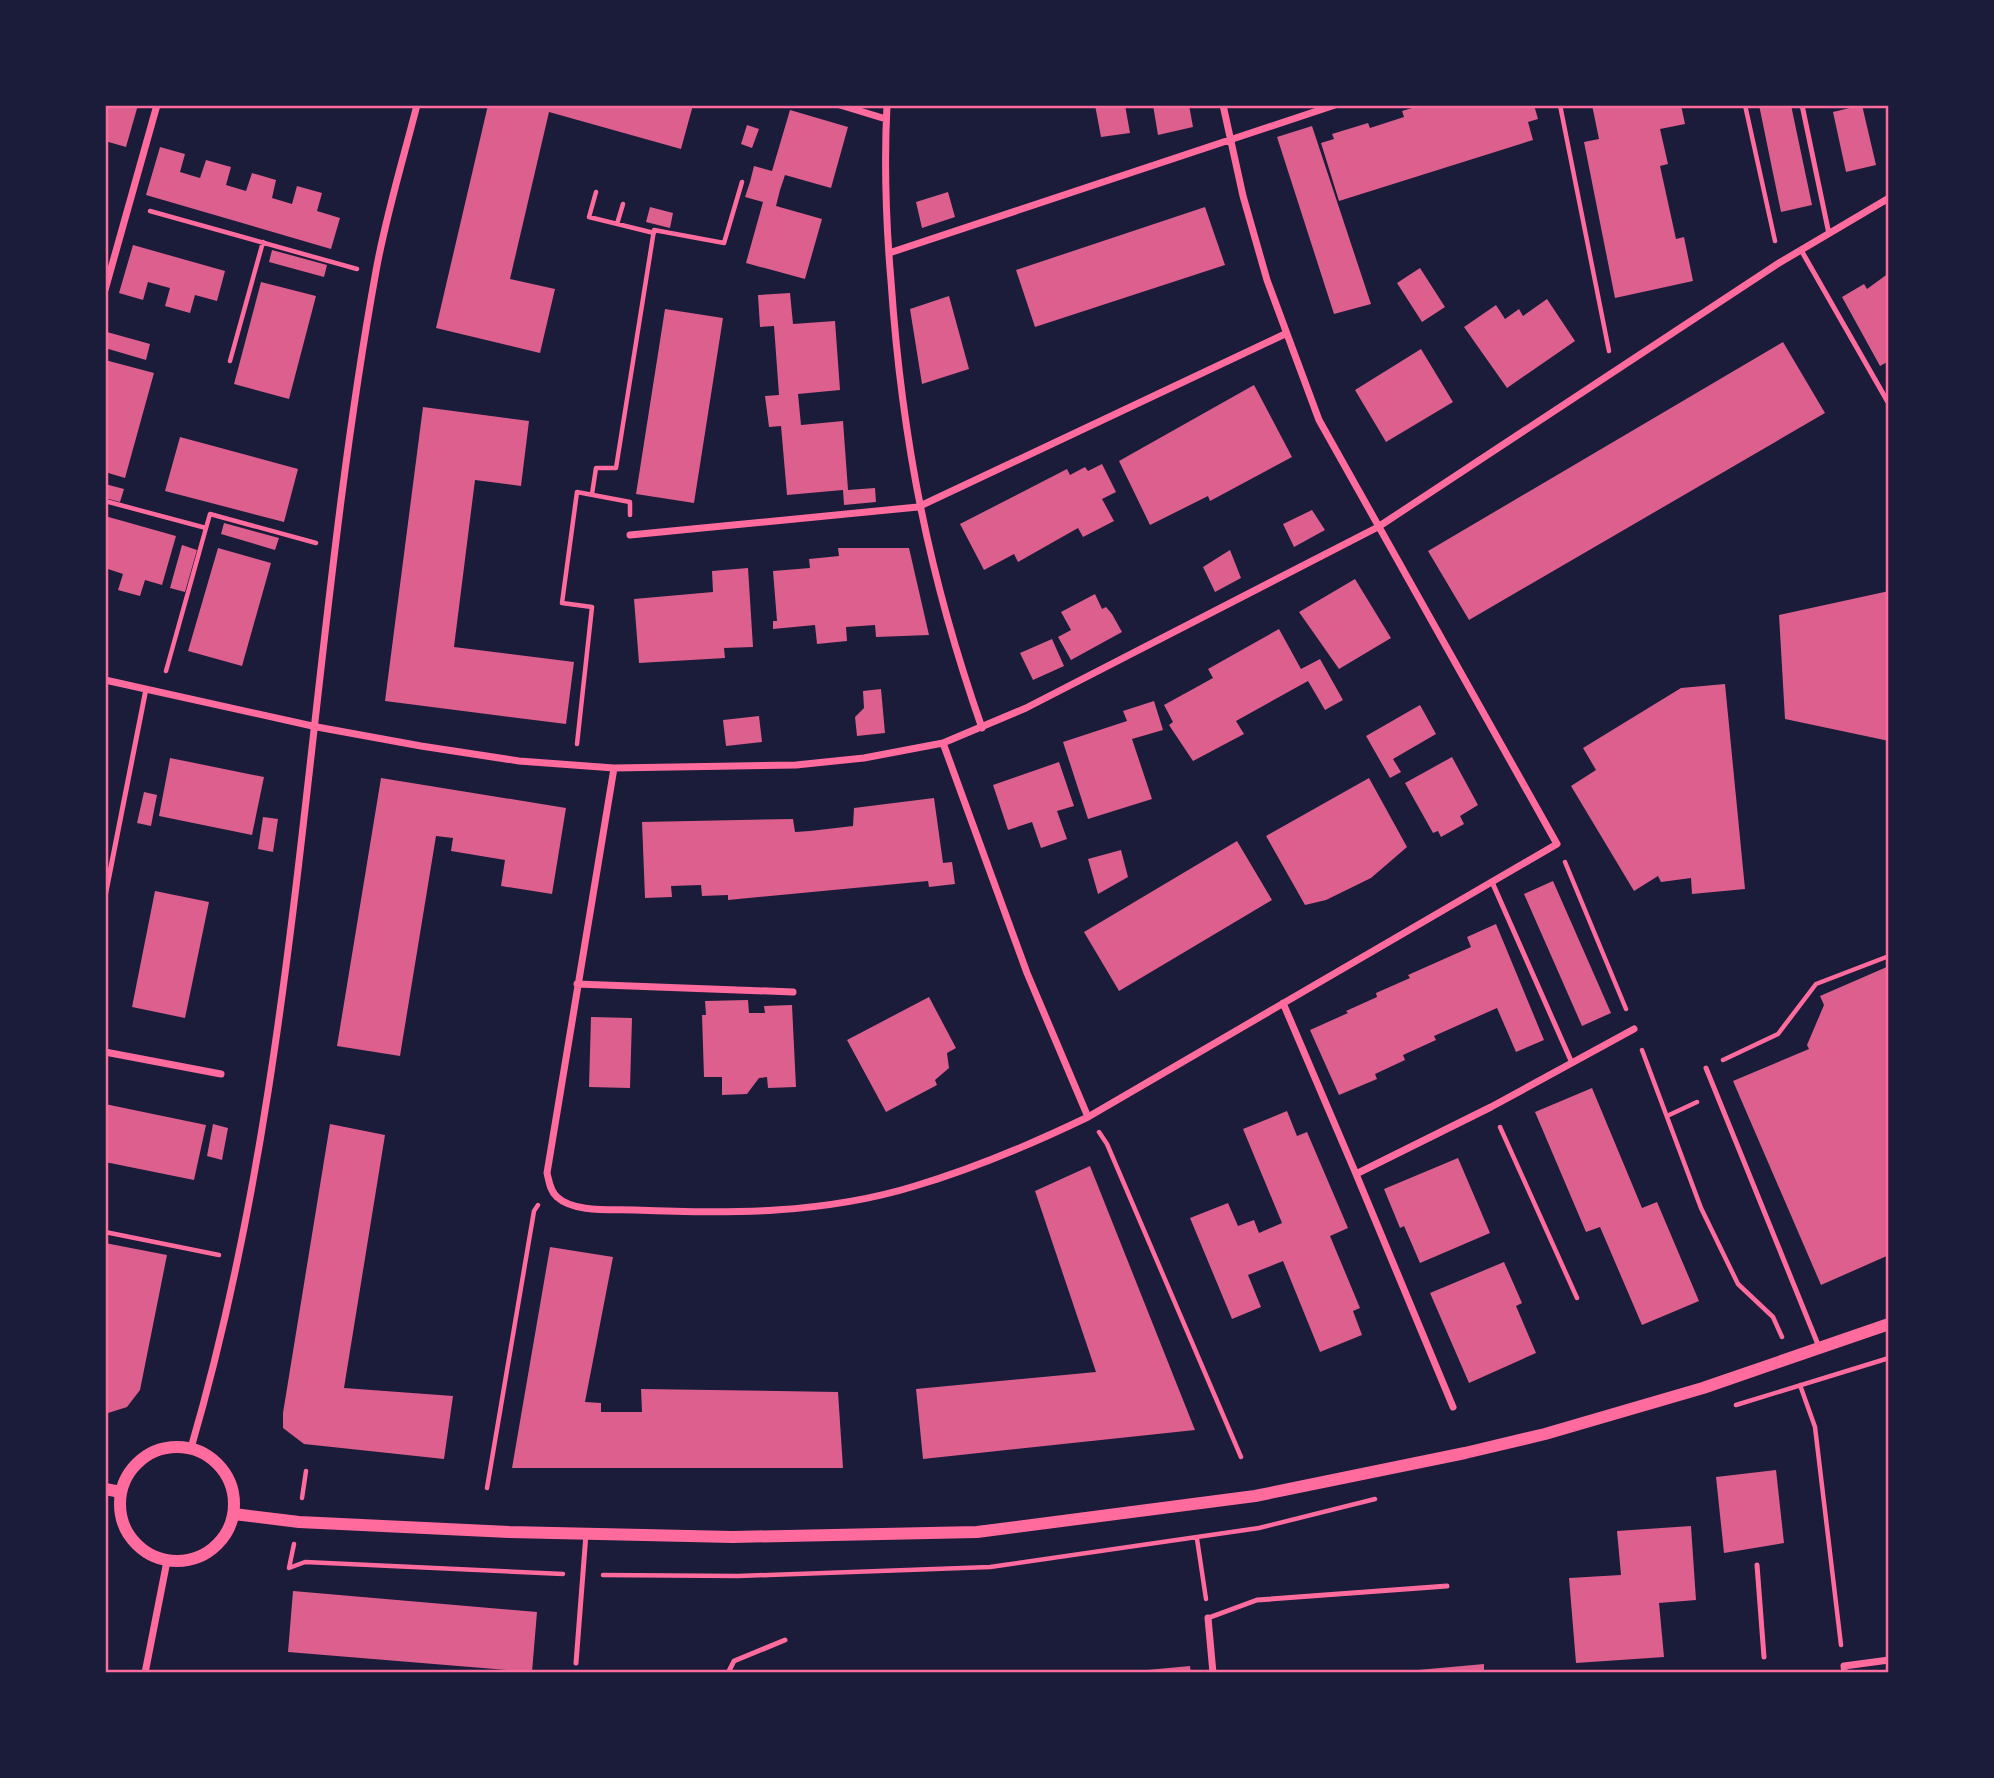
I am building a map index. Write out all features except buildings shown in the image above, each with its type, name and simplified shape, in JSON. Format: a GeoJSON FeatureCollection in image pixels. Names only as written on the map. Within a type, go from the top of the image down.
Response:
{"type":"FeatureCollection","features":[{"type":"Feature","properties":{"kind":"street"},"geometry":{"type":"LineString","coordinates":[[105,290],[157,105]]}},
{"type":"Feature","properties":{"kind":"street"},"geometry":{"type":"LineString","coordinates":[[191,1448],[240,1259],[292,924],[351,432],[375,274],[417,105]]}},
{"type":"Feature","properties":{"kind":"street"},"geometry":{"type":"LineString","coordinates":[[839,105],[886,119]]}},
{"type":"Feature","properties":{"kind":"street"},"geometry":{"type":"LineString","coordinates":[[887,105],[889,253],[897,373],[918,508],[953,646],[982,728]]}},
{"type":"Feature","properties":{"kind":"street"},"geometry":{"type":"LineString","coordinates":[[614,768],[547,1173],[550,1186],[557,1197],[572,1205],[606,1209],[704,1213],[781,1210],[913,1186],[1025,1147],[1088,1117],[1557,844],[1319,421],[1285,334],[1243,196],[1223,105]]}},
{"type":"Feature","properties":{"kind":"street"},"geometry":{"type":"LineString","coordinates":[[889,253],[1335,105]]}},
{"type":"Feature","properties":{"kind":"street"},"geometry":{"type":"LineString","coordinates":[[105,680],[317,727],[507,759],[614,768],[796,765],[864,758],[943,743],[982,728],[1378,527],[1779,263],[1889,198]]}},
{"type":"Feature","properties":{"kind":"street"},"geometry":{"type":"LineString","coordinates":[[630,535],[918,508],[1285,334]]}},
{"type":"Feature","properties":{"kind":"street"},"geometry":{"type":"LineString","coordinates":[[943,743],[1027,973],[1088,1117]]}},
{"type":"Feature","properties":{"kind":"street"},"geometry":{"type":"LineString","coordinates":[[577,984],[793,992]]}},
{"type":"Feature","properties":{"kind":"street"},"geometry":{"type":"LineString","coordinates":[[1283,1003],[1453,1407]]}},
{"type":"Feature","properties":{"kind":"street"},"geometry":{"type":"LineString","coordinates":[[1356,1174],[1491,1107],[1634,1029]]}},
{"type":"Feature","properties":{"kind":"street"},"geometry":{"type":"LineString","coordinates":[[105,1052],[221,1074]]}},
{"type":"Feature","properties":{"kind":"street"},"geometry":{"type":"LineString","coordinates":[[234,1514],[299,1522],[586,1534],[733,1537],[978,1532],[1255,1496],[1545,1434],[1821,1350],[1889,1324]]}},
{"type":"Feature","properties":{"kind":"street"},"geometry":{"type":"LineString","coordinates":[[172,1447],[191,1448],[210,1457],[225,1472],[233,1492],[234,1514],[228,1531],[218,1546],[203,1556],[186,1562],[167,1561],[146,1553],[130,1536],[120,1515],[121,1492],[128,1475],[139,1461],[154,1451],[172,1447]]}},
{"type":"Feature","properties":{"kind":"street"},"geometry":{"type":"LineString","coordinates":[[105,1489],[121,1492]]}},
{"type":"Feature","properties":{"kind":"street"},"geometry":{"type":"LineString","coordinates":[[145,1673],[167,1561]]}},
{"type":"Feature","properties":{"kind":"street"},"geometry":{"type":"LineString","coordinates":[[1208,1618],[1213,1673]]}},
{"type":"Feature","properties":{"kind":"street"},"geometry":{"type":"LineString","coordinates":[[1844,1670],[1889,1660]]}},
{"type":"Feature","properties":{"kind":"lane"},"geometry":{"type":"LineString","coordinates":[[1802,105],[1829,234]]}},
{"type":"Feature","properties":{"kind":"lane"},"geometry":{"type":"LineString","coordinates":[[1801,250],[1889,404]]}},
{"type":"Feature","properties":{"kind":"lane"},"geometry":{"type":"LineString","coordinates":[[105,897],[146,689]]}},
{"type":"Feature","properties":{"kind":"lane"},"geometry":{"type":"LineString","coordinates":[[1492,882],[1572,1063]]}},
{"type":"Feature","properties":{"kind":"lane"},"geometry":{"type":"LineString","coordinates":[[1706,1068],[1821,1350]]}},
{"type":"Feature","properties":{"kind":"lane"},"geometry":{"type":"LineString","coordinates":[[576,1663],[586,1534]]}},
{"type":"Feature","properties":{"kind":"lane"},"geometry":{"type":"LineString","coordinates":[[1757,1565],[1764,1657]]}},
{"type":"Feature","properties":{"kind":"lane"},"geometry":{"type":"LineString","coordinates":[[1208,1618],[1257,1600],[1447,1586]]}},
{"type":"Feature","properties":{"kind":"lane"},"geometry":{"type":"LineString","coordinates":[[728,1673],[734,1661],[785,1640]]}},
{"type":"Feature","properties":{"kind":"path"},"geometry":{"type":"LineString","coordinates":[[1560,105],[1613,373]]}},
{"type":"Feature","properties":{"kind":"path"},"geometry":{"type":"LineString","coordinates":[[1745,105],[1779,263]]}},
{"type":"Feature","properties":{"kind":"path"},"geometry":{"type":"LineString","coordinates":[[592,495],[596,468],[616,468],[654,230],[724,243],[742,181]]}},
{"type":"Feature","properties":{"kind":"path"},"geometry":{"type":"LineString","coordinates":[[596,192],[589,217],[654,233]]}},
{"type":"Feature","properties":{"kind":"path"},"geometry":{"type":"LineString","coordinates":[[617,224],[623,204]]}},
{"type":"Feature","properties":{"kind":"path"},"geometry":{"type":"LineString","coordinates":[[129,205],[375,274]]}},
{"type":"Feature","properties":{"kind":"path"},"geometry":{"type":"LineString","coordinates":[[230,361],[263,242]]}},
{"type":"Feature","properties":{"kind":"path"},"geometry":{"type":"LineString","coordinates":[[575,765],[592,607],[562,603],[577,492],[630,502]]}},
{"type":"Feature","properties":{"kind":"path"},"geometry":{"type":"LineString","coordinates":[[105,501],[206,528]]}},
{"type":"Feature","properties":{"kind":"path"},"geometry":{"type":"LineString","coordinates":[[160,692],[210,514],[337,548]]}},
{"type":"Feature","properties":{"kind":"path"},"geometry":{"type":"LineString","coordinates":[[1557,844],[1634,1029],[1701,1208],[1738,1284],[1773,1317],[1785,1343]]}},
{"type":"Feature","properties":{"kind":"path"},"geometry":{"type":"LineString","coordinates":[[1706,1068],[1778,1034],[1816,984],[1889,956]]}},
{"type":"Feature","properties":{"kind":"path"},"geometry":{"type":"LineString","coordinates":[[1667,1116],[1717,1093]]}},
{"type":"Feature","properties":{"kind":"path"},"geometry":{"type":"LineString","coordinates":[[1491,1107],[1577,1298]]}},
{"type":"Feature","properties":{"kind":"path"},"geometry":{"type":"LineString","coordinates":[[1088,1117],[1107,1144],[1241,1457]]}},
{"type":"Feature","properties":{"kind":"path"},"geometry":{"type":"LineString","coordinates":[[487,1488],[534,1211],[550,1186]]}},
{"type":"Feature","properties":{"kind":"path"},"geometry":{"type":"LineString","coordinates":[[105,1232],[240,1259]]}},
{"type":"Feature","properties":{"kind":"path"},"geometry":{"type":"LineString","coordinates":[[1797,1374],[1815,1427],[1844,1670]]}},
{"type":"Feature","properties":{"kind":"path"},"geometry":{"type":"LineString","coordinates":[[301,1508],[306,1471]]}},
{"type":"Feature","properties":{"kind":"path"},"geometry":{"type":"LineString","coordinates":[[289,1568],[296,1535]]}},
{"type":"Feature","properties":{"kind":"path"},"geometry":{"type":"LineString","coordinates":[[1198,1538],[1208,1618]]}}]}
